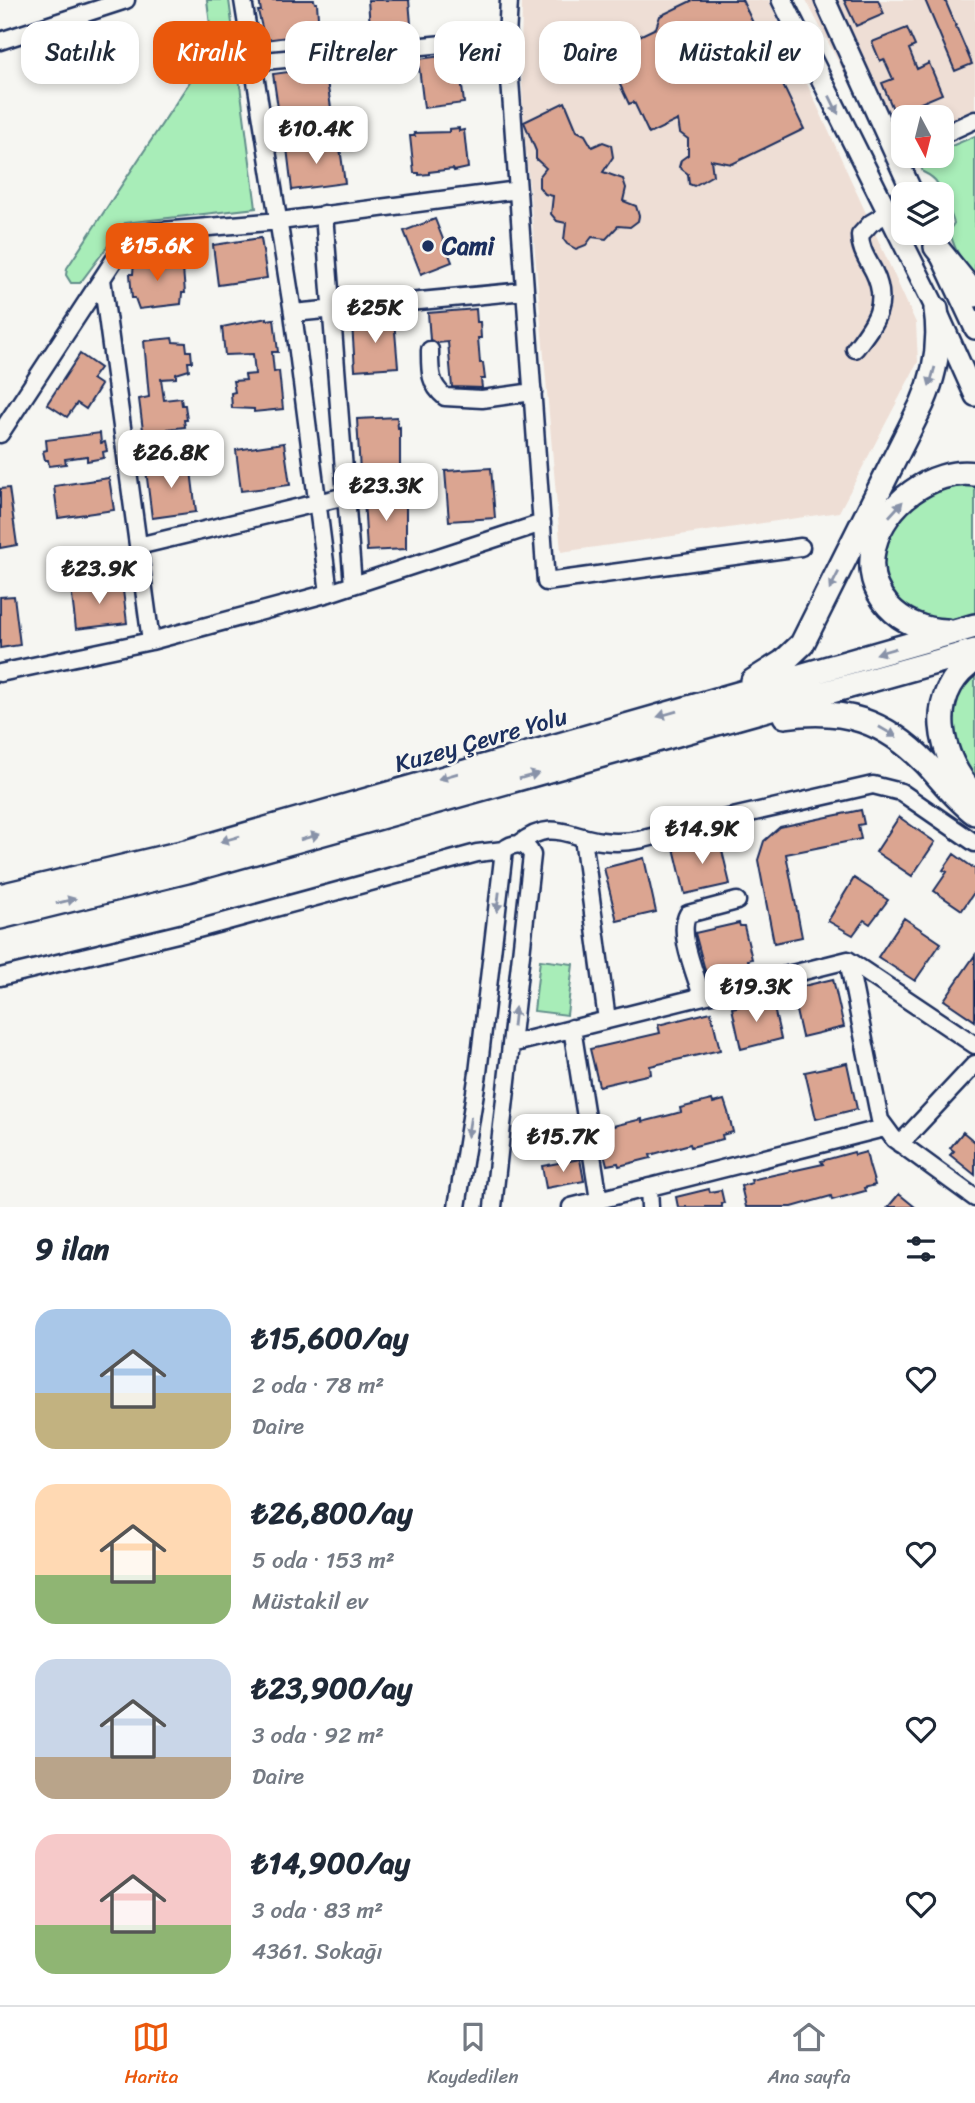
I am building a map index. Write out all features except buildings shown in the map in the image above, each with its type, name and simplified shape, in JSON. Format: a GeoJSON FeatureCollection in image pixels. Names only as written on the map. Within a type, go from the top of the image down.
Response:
{"type":"FeatureCollection","features":[{"type":"Feature","properties":{"kind":"highway"},"geometry":{"type":"LineString","coordinates":[[937,245],[975,295]]}},
{"type":"Feature","properties":{"kind":"highway"},"geometry":{"type":"LineString","coordinates":[[731,695],[783,662],[802,644],[928,390],[938,349],[936,309]]}},
{"type":"Feature","properties":{"kind":"highway"},"geometry":{"type":"LineString","coordinates":[[969,628],[932,630],[911,624],[897,616],[877,590],[872,562],[880,530],[891,513],[908,496],[945,475],[975,474]]}},
{"type":"Feature","properties":{"kind":"highway","name":"Kuzey Çevre Yolu"},"geometry":{"type":"LineString","coordinates":[[0,897],[186,852],[969,628]]}},
{"type":"Feature","properties":{"kind":"highway","name":"Kuzey Çevre Yolu"},"geometry":{"type":"LineString","coordinates":[[0,917],[187,871],[975,651]]}},
{"type":"Feature","properties":{"kind":"highway"},"geometry":{"type":"LineString","coordinates":[[975,660],[952,680],[944,698],[942,715],[948,754],[975,796]]}},
{"type":"Feature","properties":{"kind":"highway"},"geometry":{"type":"LineString","coordinates":[[702,728],[813,712],[851,717],[898,737],[975,813]]}},
{"type":"Feature","properties":{"kind":"main road"},"geometry":{"type":"LineString","coordinates":[[782,0],[936,309],[975,396]]}},
{"type":"Feature","properties":{"kind":"main road"},"geometry":{"type":"LineString","coordinates":[[825,0],[891,136]]}},
{"type":"Feature","properties":{"kind":"main road"},"geometry":{"type":"LineString","coordinates":[[935,245],[975,329]]}},
{"type":"Feature","properties":{"kind":"street"},"geometry":{"type":"LineString","coordinates":[[0,41],[126,0]]}},
{"type":"Feature","properties":{"kind":"street"},"geometry":{"type":"LineString","coordinates":[[243,0],[246,21]]}},
{"type":"Feature","properties":{"kind":"street"},"geometry":{"type":"LineString","coordinates":[[508,21],[509,0]]}},
{"type":"Feature","properties":{"kind":"street"},"geometry":{"type":"LineString","coordinates":[[271,60],[434,45]]}},
{"type":"Feature","properties":{"kind":"street"},"geometry":{"type":"LineString","coordinates":[[257,84],[280,221],[329,593]]}},
{"type":"Feature","properties":{"kind":"street"},"geometry":{"type":"LineString","coordinates":[[510,84],[546,582],[801,547]]}},
{"type":"Feature","properties":{"kind":"street"},"geometry":{"type":"LineString","coordinates":[[954,130],[975,120]]}},
{"type":"Feature","properties":{"kind":"street"},"geometry":{"type":"LineString","coordinates":[[0,435],[122,248],[142,234],[280,221],[518,190]]}},
{"type":"Feature","properties":{"kind":"street"},"geometry":{"type":"LineString","coordinates":[[855,349],[877,321],[880,306],[879,287],[863,250],[860,235],[871,223],[888,213]]}},
{"type":"Feature","properties":{"kind":"street"},"geometry":{"type":"LineString","coordinates":[[324,214],[353,585]]}},
{"type":"Feature","properties":{"kind":"street"},"geometry":{"type":"LineString","coordinates":[[102,279],[151,641]]}},
{"type":"Feature","properties":{"kind":"street"},"geometry":{"type":"LineString","coordinates":[[293,313],[525,291]]}},
{"type":"Feature","properties":{"kind":"street"},"geometry":{"type":"LineString","coordinates":[[430,350],[430,370],[434,387],[446,397],[482,399],[533,393]]}},
{"type":"Feature","properties":{"kind":"street"},"geometry":{"type":"LineString","coordinates":[[138,546],[346,496]]}},
{"type":"Feature","properties":{"kind":"street"},"geometry":{"type":"LineString","coordinates":[[0,674],[151,641],[329,593],[542,523]]}},
{"type":"Feature","properties":{"kind":"street"},"geometry":{"type":"LineString","coordinates":[[511,847],[533,834],[550,830],[568,831],[583,837],[612,842],[640,840],[694,825],[873,785],[901,792],[975,843]]}},
{"type":"Feature","properties":{"kind":"street"},"geometry":{"type":"LineString","coordinates":[[583,837],[607,1020]]}},
{"type":"Feature","properties":{"kind":"street"},"geometry":{"type":"LineString","coordinates":[[457,1207],[511,847]]}},
{"type":"Feature","properties":{"kind":"street"},"geometry":{"type":"LineString","coordinates":[[0,976],[198,929],[477,853],[527,847],[532,855],[493,1207]]}},
{"type":"Feature","properties":{"kind":"street"},"geometry":{"type":"LineString","coordinates":[[702,996],[689,952],[684,920],[688,914],[695,911],[737,901]]}},
{"type":"Feature","properties":{"kind":"street"},"geometry":{"type":"LineString","coordinates":[[511,1044],[848,960],[975,1045]]}},
{"type":"Feature","properties":{"kind":"street"},"geometry":{"type":"LineString","coordinates":[[848,960],[877,1112],[884,1128],[900,1144],[975,1198]]}},
{"type":"Feature","properties":{"kind":"street"},"geometry":{"type":"LineString","coordinates":[[572,1028],[599,1200]]}},
{"type":"Feature","properties":{"kind":"street"},"geometry":{"type":"LineString","coordinates":[[900,1144],[975,1064]]}},
{"type":"Feature","properties":{"kind":"street"},"geometry":{"type":"LineString","coordinates":[[571,1207],[884,1128]]}},
{"type":"Feature","properties":{"kind":"street"},"geometry":{"type":"LineString","coordinates":[[649,1187],[650,1207]]}},
{"type":"Feature","properties":{"kind":"shaded area"},"geometry":{"type":"Polygon","coordinates":[[[522,0],[769,0],[779,21],[655,21],[655,84],[807,84],[916,323],[918,362],[839,512],[561,552],[524,127],[522,84],[525,84],[525,21],[522,21],[522,0]]]}},
{"type":"Feature","properties":{"kind":"shaded area"},"geometry":{"type":"Polygon","coordinates":[[[806,0],[975,0],[975,119],[954,129],[954,105],[891,105],[891,156],[888,157],[824,34],[824,21],[817,21],[806,0]]]}},
{"type":"Feature","properties":{"kind":"green space"},"geometry":{"type":"Polygon","coordinates":[[[207,0],[229,0],[232,21],[210,21],[207,0]]]}},
{"type":"Feature","properties":{"kind":"green space"},"geometry":{"type":"Polygon","coordinates":[[[188,84],[240,84],[256,208],[125,223],[80,283],[71,283],[66,275],[67,268],[188,84]]]}},
{"type":"Feature","properties":{"kind":"green space"},"geometry":{"type":"Polygon","coordinates":[[[975,136],[975,279],[954,244],[954,182],[936,182],[921,168],[954,168],[954,145],[975,136]]]}},
{"type":"Feature","properties":{"kind":"green space"},"geometry":{"type":"Polygon","coordinates":[[[970,479],[975,480],[975,613],[946,621],[911,617],[879,577],[887,532],[917,497],[970,479]]]}},
{"type":"Feature","properties":{"kind":"green space"},"geometry":{"type":"Polygon","coordinates":[[[975,672],[975,787],[958,762],[949,707],[971,673],[975,672]]]}},
{"type":"Feature","properties":{"kind":"green space"},"geometry":{"type":"Polygon","coordinates":[[[540,960],[573,964],[567,1015],[534,1011],[540,960]]]}},
{"type":"Feature","properties":{"kind":"place","name":"Cami"},"geometry":{"type":"Point","coordinates":[428,246]}}]}
